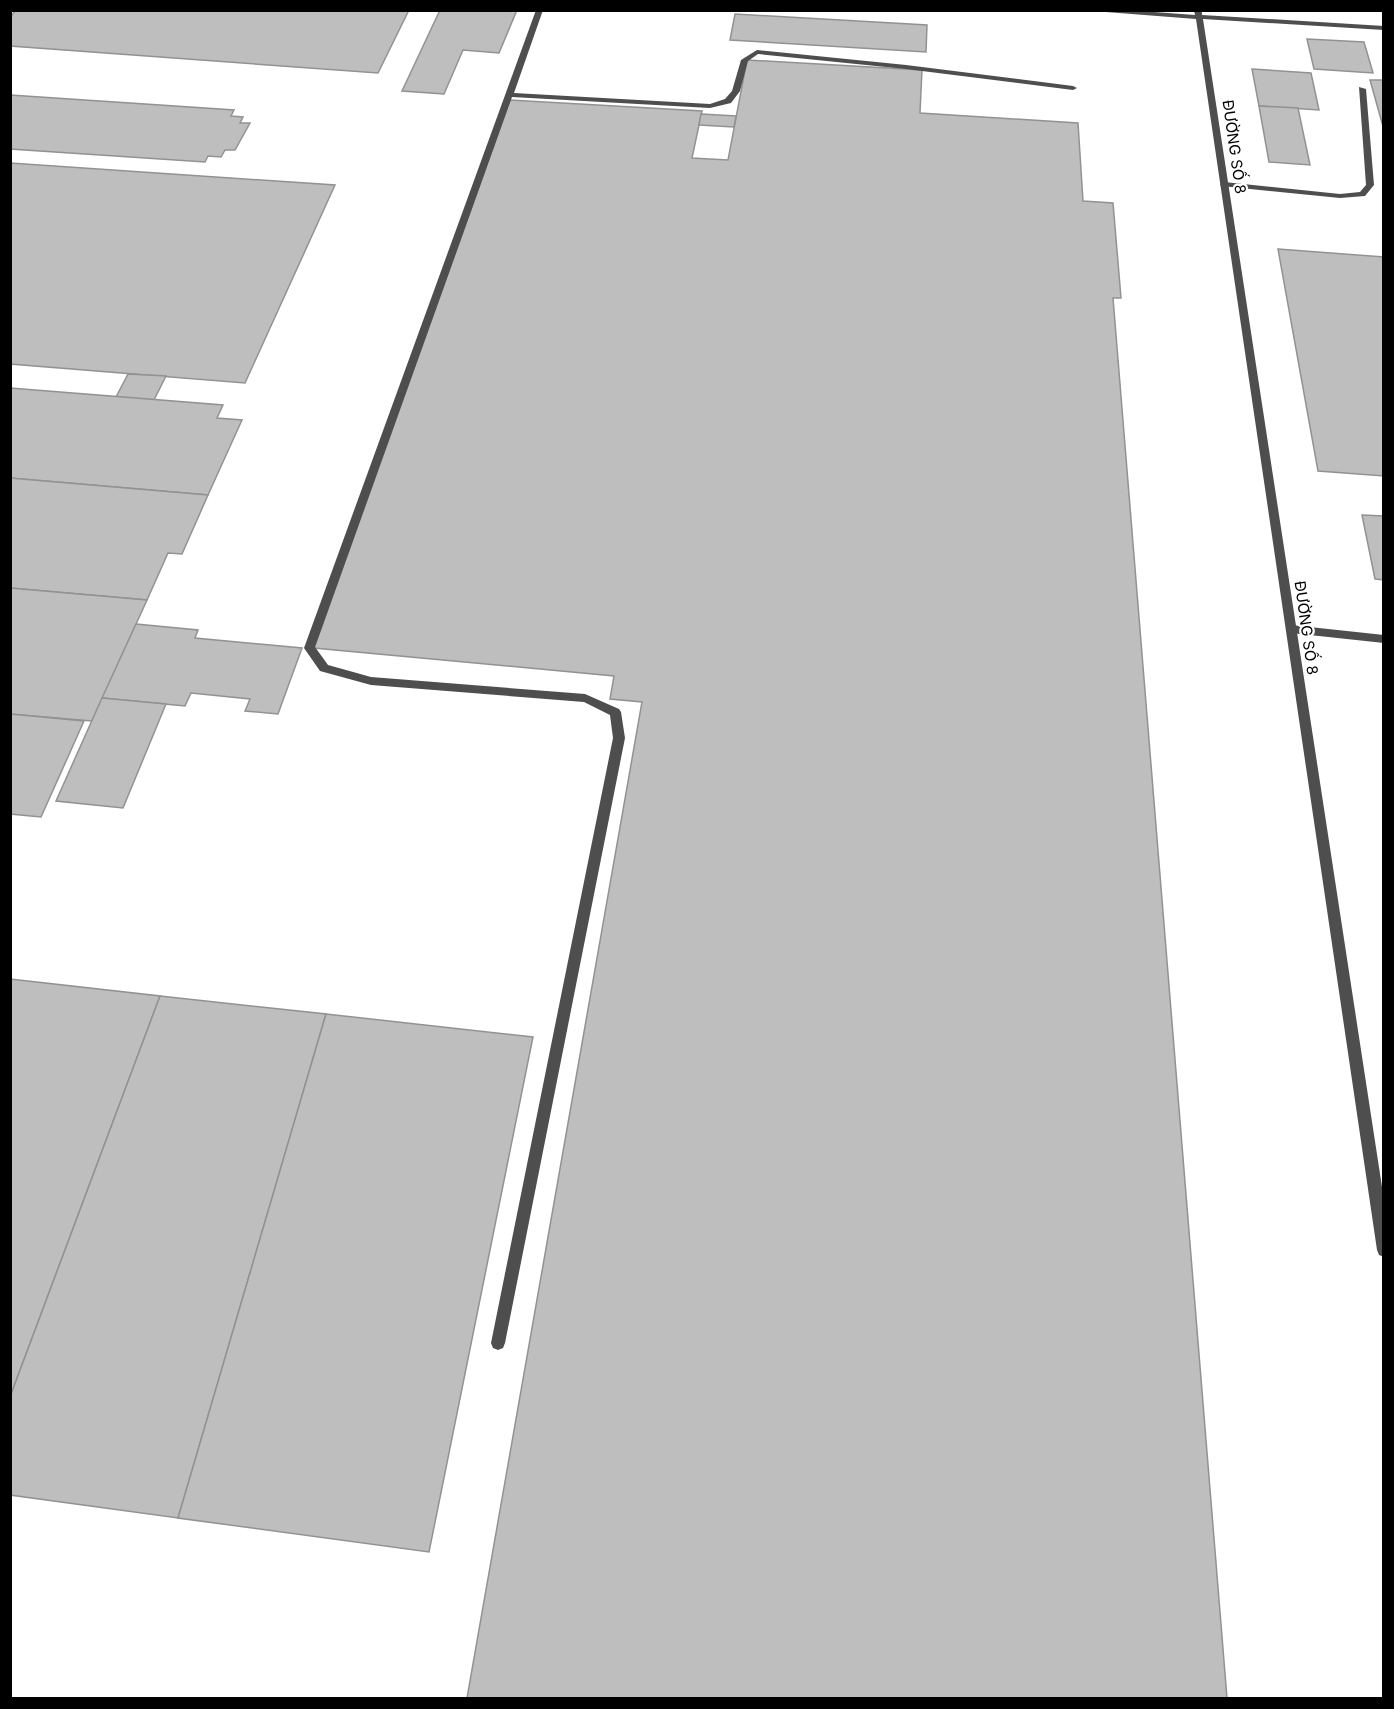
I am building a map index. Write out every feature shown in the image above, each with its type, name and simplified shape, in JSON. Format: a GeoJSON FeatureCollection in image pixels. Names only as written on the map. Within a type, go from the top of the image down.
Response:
{"type":"FeatureCollection","features":[{"type":"Feature","properties":{"kind":"street"},"geometry":{"type":"LineString","coordinates":[[498,1343],[619,738],[615,712],[585,698],[371,681],[324,668],[309,648],[540,10]]}},
{"type":"Feature","properties":{"kind":"street"},"geometry":{"type":"LineString","coordinates":[[1083,10],[1199,14],[1383,28]]}},
{"type":"Feature","properties":{"kind":"street","name":"ĐƯỜNG SỐ 8"},"geometry":{"type":"LineString","coordinates":[[1199,14],[1383,1250]]}},
{"type":"Feature","properties":{"kind":"street"},"geometry":{"type":"LineString","coordinates":[[510,95],[710,106],[728,101],[736,91],[745,60],[757,52],[906,67],[1073,88]]}},
{"type":"Feature","properties":{"kind":"street"},"geometry":{"type":"LineString","coordinates":[[1224,184],[1340,196],[1362,194],[1370,185],[1362,89]]}},
{"type":"Feature","properties":{"kind":"street"},"geometry":{"type":"LineString","coordinates":[[1291,629],[1383,639]]}},
{"type":"Feature","properties":{"kind":"building"},"geometry":{"type":"Polygon","coordinates":[[[16,10],[409,10],[378,73],[10,46],[10,17],[16,10]]]}},
{"type":"Feature","properties":{"kind":"building"},"geometry":{"type":"Polygon","coordinates":[[[440,10],[517,10],[499,53],[463,50],[444,94],[402,91],[440,10]]]}},
{"type":"Feature","properties":{"kind":"building"},"geometry":{"type":"Polygon","coordinates":[[[735,14],[927,25],[926,52],[730,40],[735,14]]]}},
{"type":"Feature","properties":{"kind":"building"},"geometry":{"type":"Polygon","coordinates":[[[1307,39],[1364,42],[1373,73],[1314,69],[1307,39]]]}},
{"type":"Feature","properties":{"kind":"building"},"geometry":{"type":"Polygon","coordinates":[[[747,60],[922,70],[920,113],[1078,123],[1083,201],[1113,203],[1121,298],[1113,298],[1227,1698],[467,1698],[642,702],[610,699],[614,676],[314,648],[510,100],[702,111],[692,158],[728,160],[747,60]]]}},
{"type":"Feature","properties":{"kind":"building"},"geometry":{"type":"Polygon","coordinates":[[[1252,69],[1311,73],[1319,110],[1259,106],[1252,69]]]}},
{"type":"Feature","properties":{"kind":"building"},"geometry":{"type":"Polygon","coordinates":[[[1370,80],[1384,80],[1384,130],[1370,80]]]}},
{"type":"Feature","properties":{"kind":"building"},"geometry":{"type":"Polygon","coordinates":[[[10,95],[234,110],[231,116],[243,117],[240,123],[250,123],[235,150],[225,150],[221,157],[208,156],[205,162],[10,149],[10,95]]]}},
{"type":"Feature","properties":{"kind":"building"},"geometry":{"type":"Polygon","coordinates":[[[1259,106],[1298,108],[1310,165],[1269,162],[1259,106]]]}},
{"type":"Feature","properties":{"kind":"building"},"geometry":{"type":"Polygon","coordinates":[[[701,114],[736,116],[734,127],[699,125],[701,114]]]}},
{"type":"Feature","properties":{"kind":"building"},"geometry":{"type":"Polygon","coordinates":[[[10,163],[335,185],[245,383],[10,364],[10,163]]]}},
{"type":"Feature","properties":{"kind":"building"},"geometry":{"type":"Polygon","coordinates":[[[1278,249],[1384,257],[1384,476],[1318,471],[1278,249]]]}},
{"type":"Feature","properties":{"kind":"building"},"geometry":{"type":"Polygon","coordinates":[[[128,374],[166,376],[154,400],[116,397],[128,374]]]}},
{"type":"Feature","properties":{"kind":"building"},"geometry":{"type":"Polygon","coordinates":[[[10,388],[223,405],[217,418],[242,420],[208,495],[10,478],[10,388]]]}},
{"type":"Feature","properties":{"kind":"building"},"geometry":{"type":"Polygon","coordinates":[[[10,478],[208,495],[182,554],[168,553],[147,600],[10,588],[10,478]]]}},
{"type":"Feature","properties":{"kind":"building"},"geometry":{"type":"Polygon","coordinates":[[[1362,515],[1384,516],[1384,580],[1375,579],[1362,515]]]}},
{"type":"Feature","properties":{"kind":"building"},"geometry":{"type":"Polygon","coordinates":[[[10,588],[147,600],[92,721],[10,714],[10,588]]]}},
{"type":"Feature","properties":{"kind":"building"},"geometry":{"type":"Polygon","coordinates":[[[136,624],[198,630],[195,638],[302,648],[278,714],[245,711],[250,699],[191,693],[185,706],[102,698],[136,624]]]}},
{"type":"Feature","properties":{"kind":"building"},"geometry":{"type":"Polygon","coordinates":[[[102,698],[166,704],[123,808],[56,801],[102,698]]]}},
{"type":"Feature","properties":{"kind":"building"},"geometry":{"type":"Polygon","coordinates":[[[10,714],[84,721],[41,817],[10,814],[10,714]]]}},
{"type":"Feature","properties":{"kind":"building"},"geometry":{"type":"Polygon","coordinates":[[[10,979],[160,996],[10,1397],[10,979]]]}},
{"type":"Feature","properties":{"kind":"building"},"geometry":{"type":"Polygon","coordinates":[[[160,996],[326,1014],[178,1518],[10,1495],[10,1397],[160,996]]]}},
{"type":"Feature","properties":{"kind":"building"},"geometry":{"type":"Polygon","coordinates":[[[326,1014],[533,1037],[429,1552],[178,1518],[326,1014]]]}}]}
